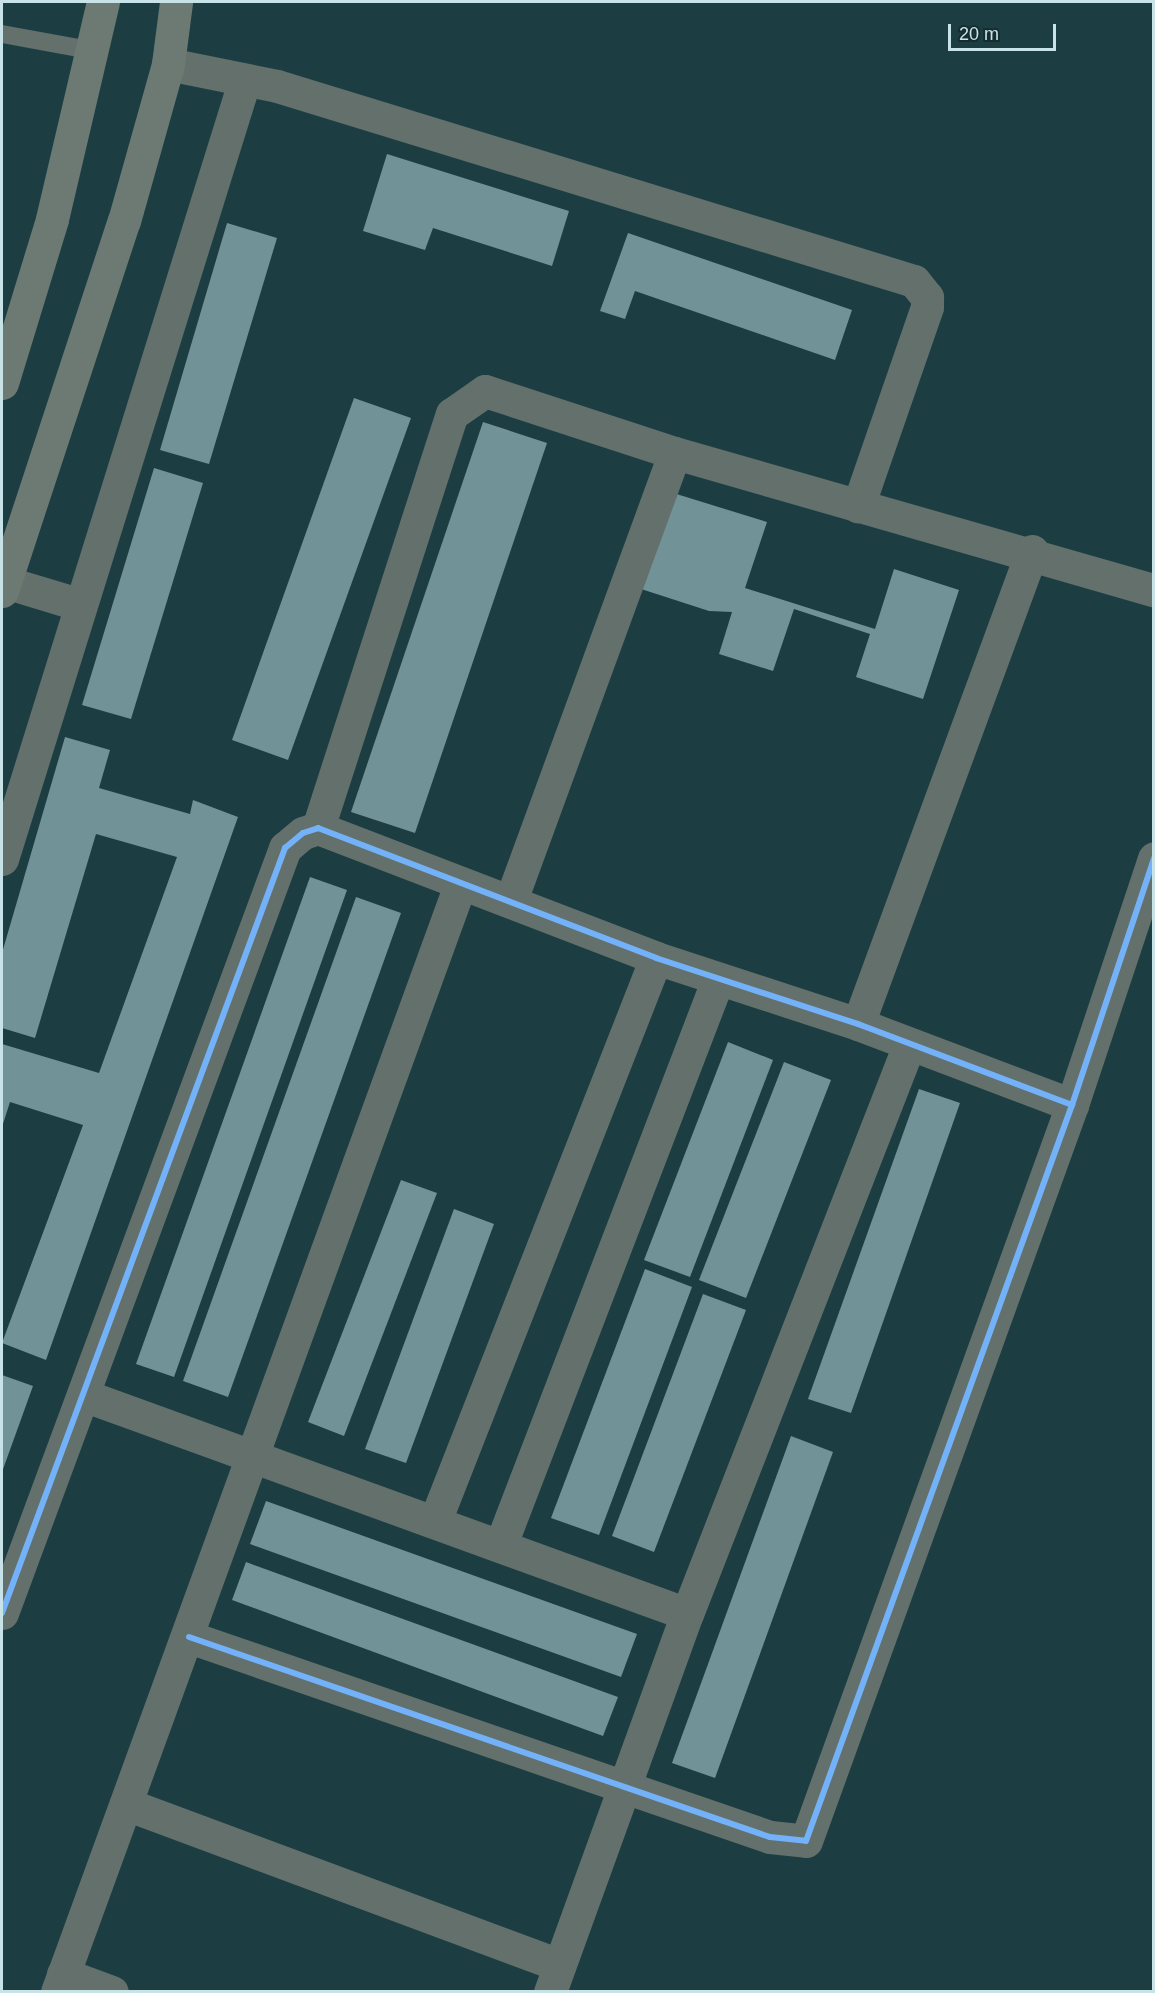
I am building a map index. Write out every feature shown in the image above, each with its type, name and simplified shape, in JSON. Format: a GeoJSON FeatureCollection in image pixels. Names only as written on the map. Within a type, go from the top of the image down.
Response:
{"type":"FeatureCollection","features":[{"type":"Feature","properties":{"kind":"street"},"geometry":{"type":"LineString","coordinates":[[2,383],[95,51],[103,2]]}},
{"type":"Feature","properties":{"kind":"street"},"geometry":{"type":"LineString","coordinates":[[81,605],[3,587],[124,221],[168,64],[176,2]]}},
{"type":"Feature","properties":{"kind":"street"},"geometry":{"type":"LineString","coordinates":[[168,64],[244,82],[277,86],[915,281],[927,297],[927,307],[858,507]]}},
{"type":"Feature","properties":{"kind":"street"},"geometry":{"type":"LineString","coordinates":[[2,859],[244,82]]}},
{"type":"Feature","properties":{"kind":"street"},"geometry":{"type":"LineString","coordinates":[[2,1613],[285,848],[318,828],[452,414],[464,401],[484,391],[675,453],[858,507],[1032,551],[1154,590]]}},
{"type":"Feature","properties":{"kind":"street"},"geometry":{"type":"LineString","coordinates":[[511,900],[675,453]]}},
{"type":"Feature","properties":{"kind":"street"},"geometry":{"type":"LineString","coordinates":[[858,1024],[1032,551]]}},
{"type":"Feature","properties":{"kind":"street"},"geometry":{"type":"LineString","coordinates":[[318,828],[460,885],[511,900],[656,958],[858,1024],[1071,1105]]}},
{"type":"Feature","properties":{"kind":"street"},"geometry":{"type":"LineString","coordinates":[[189,1638],[790,1843],[802,1843],[810,1835],[1071,1105],[1154,858]]}},
{"type":"Feature","properties":{"kind":"street"},"geometry":{"type":"LineString","coordinates":[[112,1992],[60,1983],[189,1638],[460,885]]}},
{"type":"Feature","properties":{"kind":"street"},"geometry":{"type":"LineString","coordinates":[[435,1521],[656,958]]}},
{"type":"Feature","properties":{"kind":"street"},"geometry":{"type":"LineString","coordinates":[[501,1544],[718,979]]}},
{"type":"Feature","properties":{"kind":"street"},"geometry":{"type":"LineString","coordinates":[[126,1804],[554,1978],[687,1614],[909,1045]]}},
{"type":"Feature","properties":{"kind":"street"},"geometry":{"type":"LineString","coordinates":[[83,1395],[501,1544],[687,1614]]}},
{"type":"Feature","properties":{"kind":"lane"},"geometry":{"type":"LineString","coordinates":[[2,34],[95,51]]}},
{"type":"Feature","properties":{"kind":"building"},"geometry":{"type":"Polygon","coordinates":[[[387,154],[569,211],[552,266],[433,228],[425,250],[363,231],[387,154]]]}},
{"type":"Feature","properties":{"kind":"building"},"geometry":{"type":"Polygon","coordinates":[[[227,223],[277,238],[209,464],[160,450],[227,223]]]}},
{"type":"Feature","properties":{"kind":"building"},"geometry":{"type":"Polygon","coordinates":[[[628,233],[852,310],[835,360],[635,291],[625,319],[600,311],[628,233]]]}},
{"type":"Feature","properties":{"kind":"building"},"geometry":{"type":"Polygon","coordinates":[[[354,398],[411,418],[288,760],[232,740],[354,398]]]}},
{"type":"Feature","properties":{"kind":"building"},"geometry":{"type":"Polygon","coordinates":[[[483,422],[547,443],[415,833],[351,812],[483,422]]]}},
{"type":"Feature","properties":{"kind":"building"},"geometry":{"type":"Polygon","coordinates":[[[154,468],[203,483],[131,719],[82,705],[154,468]]]}},
{"type":"Feature","properties":{"kind":"building"},"geometry":{"type":"Polygon","coordinates":[[[670,492],[767,522],[745,588],[875,629],[894,569],[959,590],[923,699],[856,677],[870,634],[794,609],[773,671],[719,654],[732,612],[709,611],[638,588],[670,492]]]}},
{"type":"Feature","properties":{"kind":"building"},"geometry":{"type":"Polygon","coordinates":[[[65,737],[110,750],[99,788],[190,814],[193,800],[238,817],[46,1360],[2,1343],[83,1125],[10,1102],[2,1127],[2,1044],[99,1073],[177,857],[96,834],[35,1038],[2,1028],[2,953],[65,737]]]}},
{"type":"Feature","properties":{"kind":"building"},"geometry":{"type":"Polygon","coordinates":[[[310,877],[347,890],[174,1377],[136,1364],[310,877]]]}},
{"type":"Feature","properties":{"kind":"building"},"geometry":{"type":"Polygon","coordinates":[[[356,897],[401,913],[228,1397],[183,1381],[356,897]]]}},
{"type":"Feature","properties":{"kind":"building"},"geometry":{"type":"Polygon","coordinates":[[[728,1042],[773,1060],[690,1277],[644,1260],[728,1042]]]}},
{"type":"Feature","properties":{"kind":"building"},"geometry":{"type":"Polygon","coordinates":[[[784,1062],[831,1080],[746,1298],[699,1280],[784,1062]]]}},
{"type":"Feature","properties":{"kind":"building"},"geometry":{"type":"Polygon","coordinates":[[[919,1089],[960,1103],[851,1413],[808,1399],[919,1089]]]}},
{"type":"Feature","properties":{"kind":"building"},"geometry":{"type":"Polygon","coordinates":[[[401,1180],[437,1193],[344,1436],[308,1422],[401,1180]]]}},
{"type":"Feature","properties":{"kind":"building"},"geometry":{"type":"Polygon","coordinates":[[[454,1209],[494,1224],[406,1463],[365,1449],[454,1209]]]}},
{"type":"Feature","properties":{"kind":"building"},"geometry":{"type":"Polygon","coordinates":[[[645,1269],[692,1287],[599,1535],[551,1518],[645,1269]]]}},
{"type":"Feature","properties":{"kind":"building"},"geometry":{"type":"Polygon","coordinates":[[[703,1294],[746,1310],[654,1552],[612,1536],[703,1294]]]}},
{"type":"Feature","properties":{"kind":"building"},"geometry":{"type":"Polygon","coordinates":[[[2,1375],[33,1386],[2,1472],[2,1375]]]}},
{"type":"Feature","properties":{"kind":"building"},"geometry":{"type":"Polygon","coordinates":[[[791,1436],[833,1452],[715,1778],[672,1763],[791,1436]]]}},
{"type":"Feature","properties":{"kind":"building"},"geometry":{"type":"Polygon","coordinates":[[[266,1501],[637,1634],[621,1677],[250,1544],[266,1501]]]}},
{"type":"Feature","properties":{"kind":"building"},"geometry":{"type":"Polygon","coordinates":[[[246,1562],[618,1697],[603,1736],[232,1600],[246,1562]]]}},
{"type":"Feature","properties":{"kind":"cycle path"},"geometry":{"type":"LineString","coordinates":[[2,1613],[285,848],[303,833],[318,828],[656,958],[858,1024],[1072,1105]]}},
{"type":"Feature","properties":{"kind":"cycle path"},"geometry":{"type":"LineString","coordinates":[[189,1637],[770,1837],[806,1841],[1072,1105],[1154,858]]}}]}
